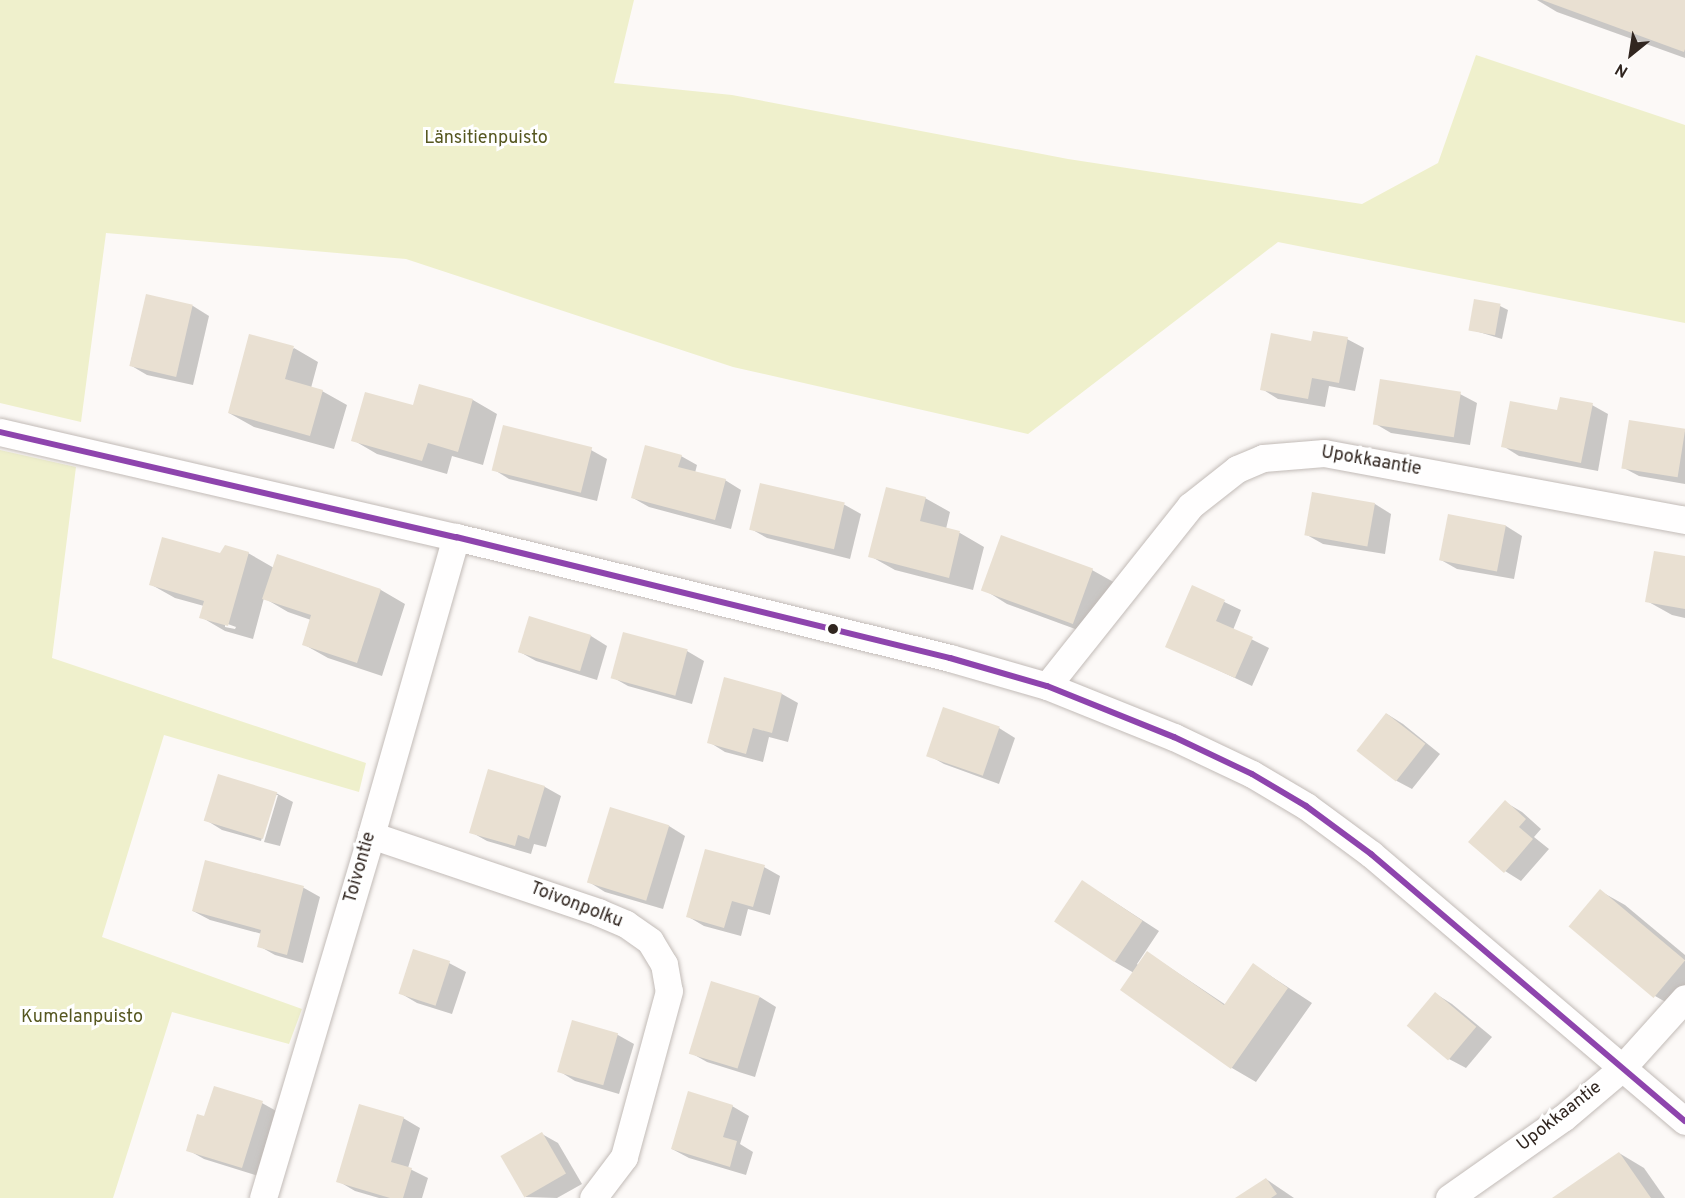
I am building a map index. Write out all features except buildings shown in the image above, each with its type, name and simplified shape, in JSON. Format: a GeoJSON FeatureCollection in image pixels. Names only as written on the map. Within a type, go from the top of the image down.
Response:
{"type":"FeatureCollection","features":[{"type":"Feature","properties":{"kind":"street"},"geometry":{"type":"LineString","coordinates":[[0,432],[456,537],[950,658],[1047,686],[1174,736],[1252,774],[1306,806],[1371,854],[1685,1121]]}},
{"type":"Feature","properties":{"kind":"street","name":"Upokkaantie"},"geometry":{"type":"LineString","coordinates":[[1047,686],[1190,506],[1237,469],[1263,458],[1324,453],[1685,520]]}},
{"type":"Feature","properties":{"kind":"street","name":"Toivontie"},"geometry":{"type":"LineString","coordinates":[[263,1198],[371,835],[456,537]]}},
{"type":"Feature","properties":{"kind":"street","name":"Toivonpolku"},"geometry":{"type":"LineString","coordinates":[[371,835],[598,912],[626,924],[650,941],[663,964],[669,991],[624,1157],[593,1198]]}},
{"type":"Feature","properties":{"kind":"street","name":"Upokkaantie"},"geometry":{"type":"LineString","coordinates":[[1449,1198],[1563,1118],[1622,1068],[1685,998]]}},
{"type":"Feature","properties":{"kind":"green space","name":"Länsitienpuisto"},"geometry":{"type":"Polygon","coordinates":[[[0,0],[634,0],[614,83],[732,95],[1068,159],[1362,204],[1438,163],[1476,55],[1685,125],[1685,323],[1278,242],[1028,434],[733,367],[406,259],[106,233],[81,422],[0,403],[0,0]]]}},
{"type":"Feature","properties":{"kind":"green space","name":"Kumelanpuisto"},"geometry":{"type":"Polygon","coordinates":[[[0,450],[76,467],[52,658],[366,763],[359,792],[164,735],[102,937],[302,1009],[289,1044],[172,1012],[113,1198],[0,1198],[0,450]]]}},
{"type":"Feature","properties":{"kind":"transit line"},"geometry":{"type":"LineString","coordinates":[[0,432],[456,537],[950,658],[1047,686],[1174,737],[1252,774],[1306,806],[1371,854],[1685,1121]]}}]}
